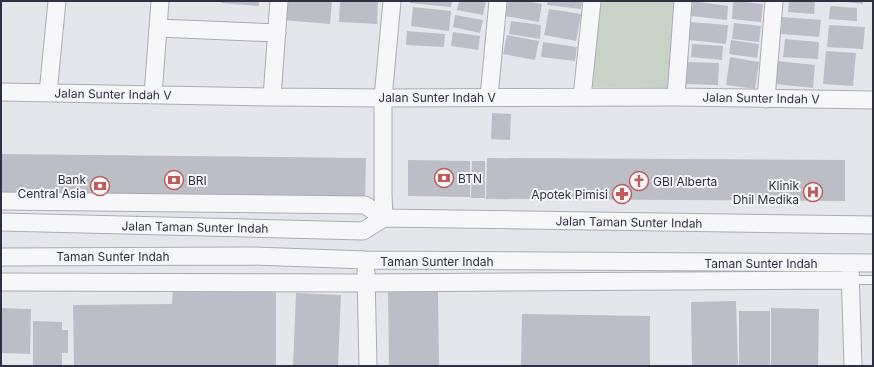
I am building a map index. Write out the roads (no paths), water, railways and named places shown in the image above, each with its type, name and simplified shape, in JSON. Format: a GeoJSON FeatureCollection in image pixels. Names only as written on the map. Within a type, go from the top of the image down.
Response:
{"type":"FeatureCollection","features":[{"type":"Feature","properties":{"kind":"street"},"geometry":{"type":"LineString","coordinates":[[48,93],[57,1]]}},
{"type":"Feature","properties":{"kind":"street"},"geometry":{"type":"LineString","coordinates":[[153,95],[160,1]]}},
{"type":"Feature","properties":{"kind":"street"},"geometry":{"type":"LineString","coordinates":[[272,97],[279,1]]}},
{"type":"Feature","properties":{"kind":"street"},"geometry":{"type":"LineString","coordinates":[[384,218],[383,98],[392,1]]}},
{"type":"Feature","properties":{"kind":"street"},"geometry":{"type":"LineString","coordinates":[[488,98],[498,1]]}},
{"type":"Feature","properties":{"kind":"street"},"geometry":{"type":"LineString","coordinates":[[582,96],[592,1]]}},
{"type":"Feature","properties":{"kind":"street"},"geometry":{"type":"LineString","coordinates":[[676,97],[683,1]]}},
{"type":"Feature","properties":{"kind":"street"},"geometry":{"type":"LineString","coordinates":[[766,99],[774,1]]}},
{"type":"Feature","properties":{"kind":"street"},"geometry":{"type":"LineString","coordinates":[[158,28],[277,33]]}},
{"type":"Feature","properties":{"kind":"street","name":"Jalan Sunter Indah V"},"geometry":{"type":"LineString","coordinates":[[1,92],[272,97],[488,98],[582,96],[873,100]]}},
{"type":"Feature","properties":{"kind":"street","name":"Jalan Taman Sunter Indah"},"geometry":{"type":"LineString","coordinates":[[1,201],[365,205],[384,218]]}},
{"type":"Feature","properties":{"kind":"street"},"geometry":{"type":"LineString","coordinates":[[125,203],[125,225]]}},
{"type":"Feature","properties":{"kind":"street","name":"Jalan Taman Sunter Indah"},"geometry":{"type":"LineString","coordinates":[[1,222],[363,231],[384,218],[873,221]]}},
{"type":"Feature","properties":{"kind":"street","name":"Taman Sunter Indah"},"geometry":{"type":"LineString","coordinates":[[1,256],[252,256],[850,272],[873,264]]}},
{"type":"Feature","properties":{"kind":"street"},"geometry":{"type":"LineString","coordinates":[[366,260],[368,366]]}},
{"type":"Feature","properties":{"kind":"street"},"geometry":{"type":"LineString","coordinates":[[1,282],[367,283],[850,272],[853,366]]}},
{"type":"Feature","properties":{"kind":"lane"},"geometry":{"type":"LineString","coordinates":[[850,272],[873,280]]}},
{"type":"Feature","properties":{"kind":"place","name":"BTN"},"geometry":{"type":"Point","coordinates":[444,178]}},
{"type":"Feature","properties":{"kind":"place","name":"BRI"},"geometry":{"type":"Point","coordinates":[174,180]}},
{"type":"Feature","properties":{"kind":"place","name":"GBI Alberta"},"geometry":{"type":"Point","coordinates":[639,181]}},
{"type":"Feature","properties":{"kind":"place","name":"Bank Central Asia"},"geometry":{"type":"Point","coordinates":[100,186]}},
{"type":"Feature","properties":{"kind":"place","name":"Klinik Dhil Medika"},"geometry":{"type":"Point","coordinates":[813,192]}},
{"type":"Feature","properties":{"kind":"place","name":"Apotek Pimisi"},"geometry":{"type":"Point","coordinates":[622,194]}}]}
